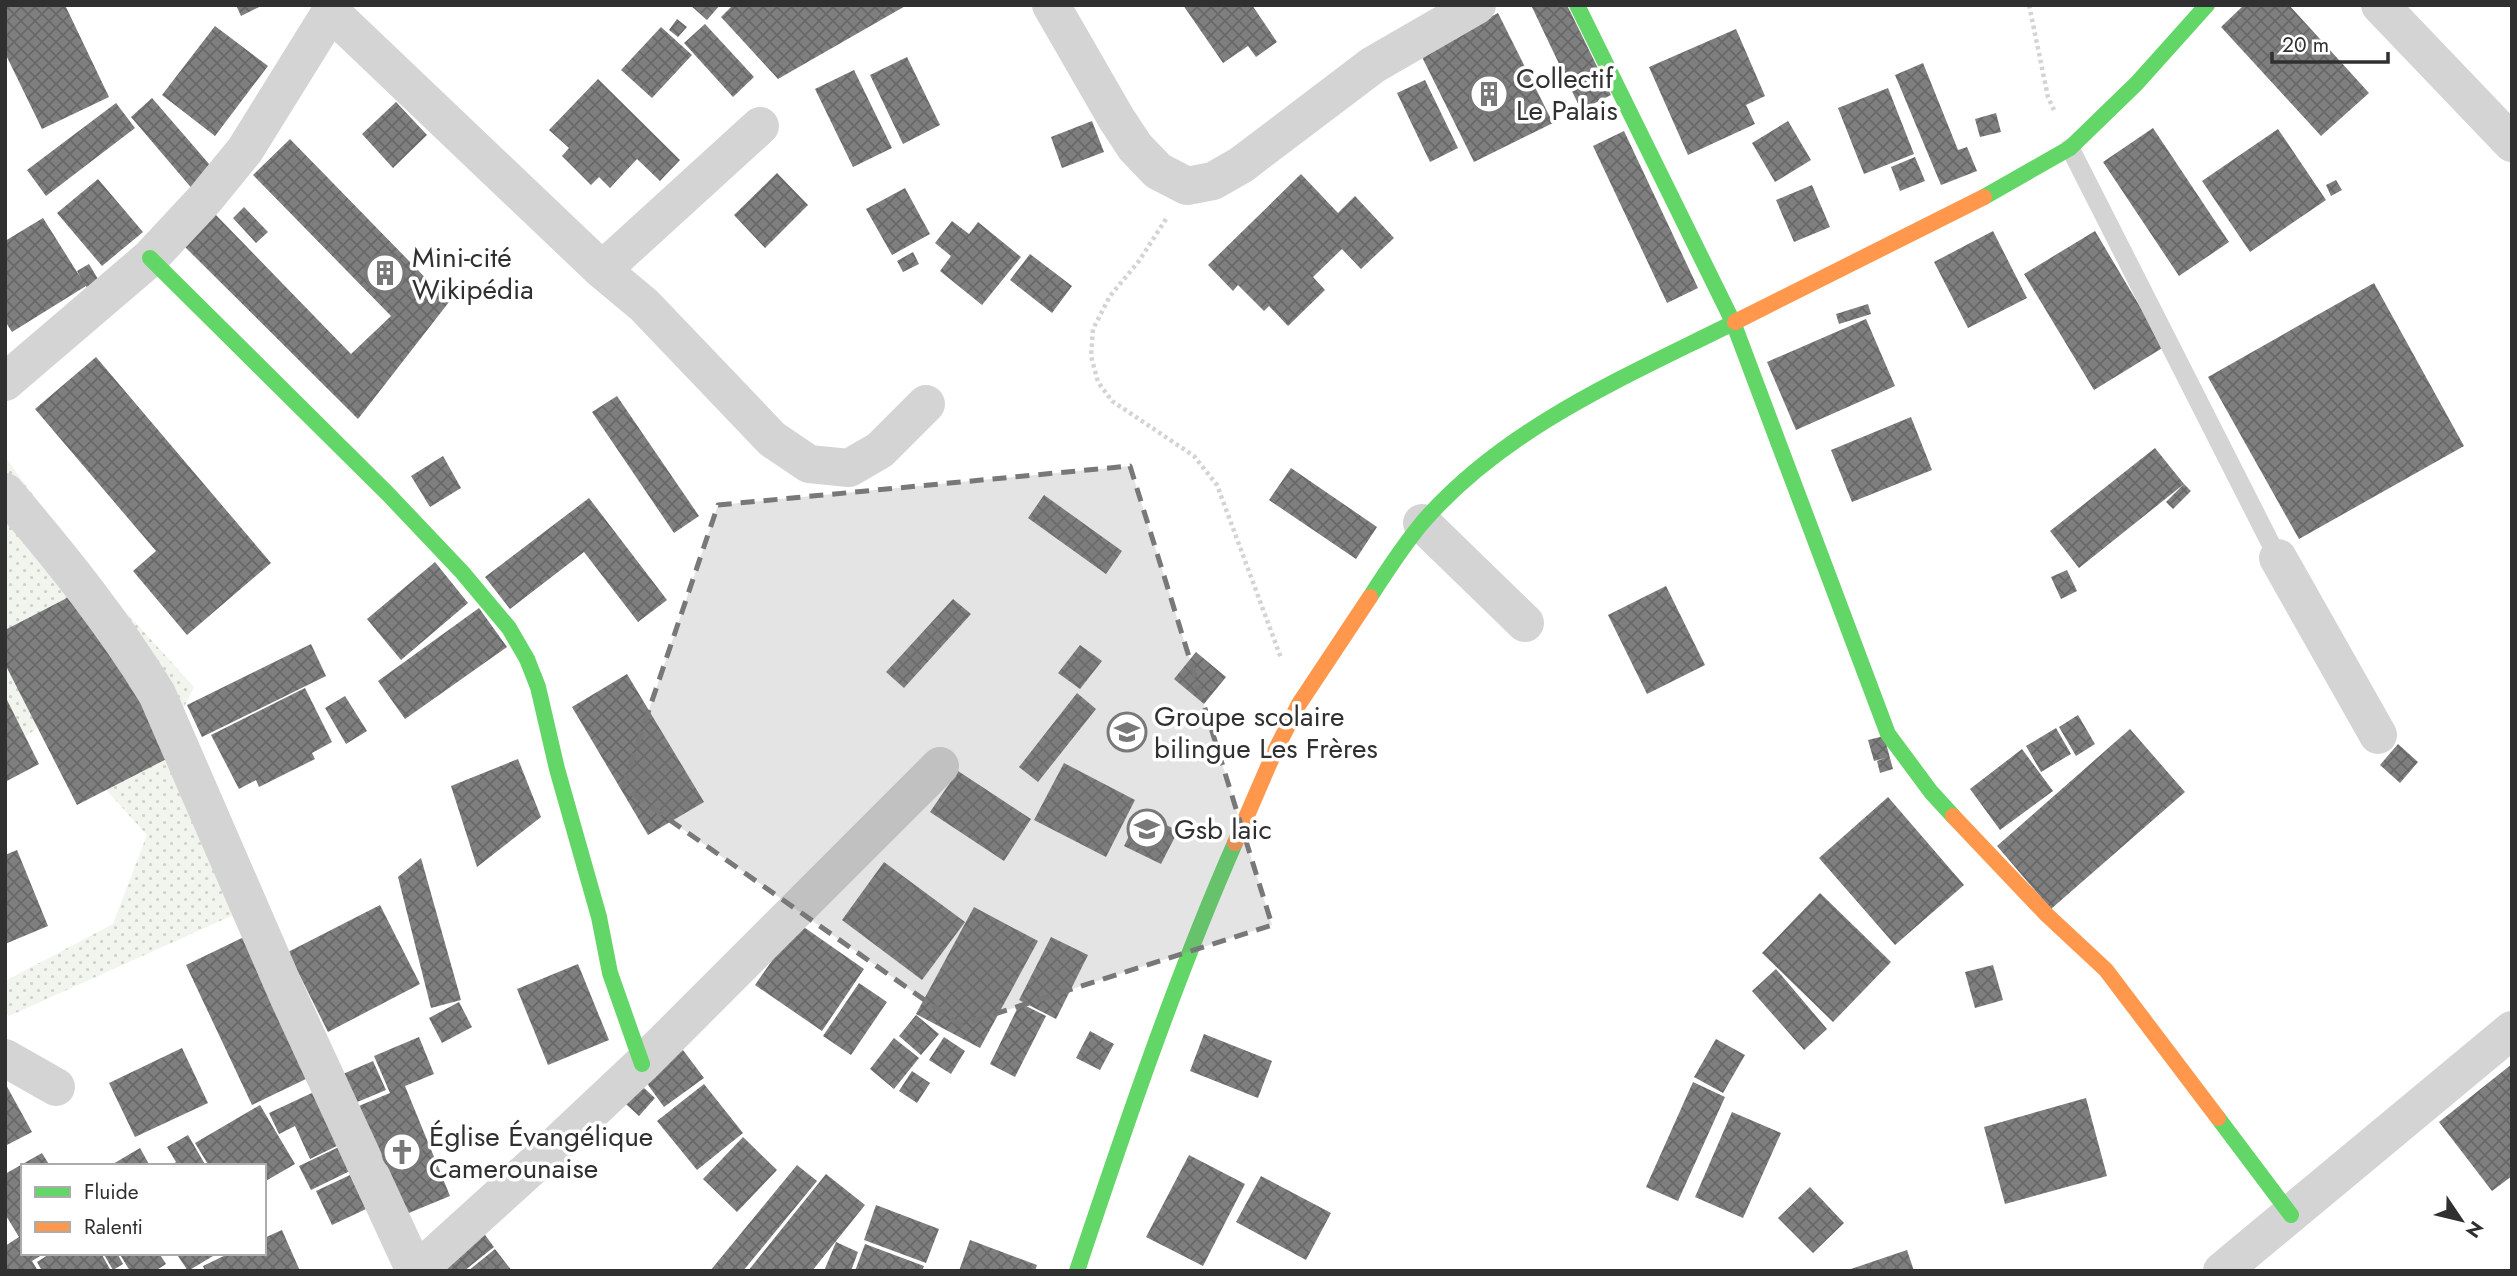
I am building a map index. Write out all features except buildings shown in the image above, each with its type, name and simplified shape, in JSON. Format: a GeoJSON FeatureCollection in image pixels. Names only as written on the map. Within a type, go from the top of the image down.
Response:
{"type":"FeatureCollection","features":[{"type":"Feature","properties":{"kind":"street"},"geometry":{"type":"LineString","coordinates":[[1051,5],[1135,147],[1158,171],[1187,186],[1213,181],[1241,165],[1373,65],[1477,5]]}},
{"type":"Feature","properties":{"kind":"street"},"geometry":{"type":"LineString","coordinates":[[1577,5],[1733,322],[1888,734],[1931,792],[2047,915],[2106,970],[2291,1214]]}},
{"type":"Feature","properties":{"kind":"street"},"geometry":{"type":"LineString","coordinates":[[1077,1271],[1136,1095],[1214,890],[1250,805],[1299,705],[1359,612],[1422,523],[1468,476],[1536,425],[1733,322],[1997,190],[2070,148],[2137,83],[2207,5]]}},
{"type":"Feature","properties":{"kind":"street"},"geometry":{"type":"LineString","coordinates":[[2380,5],[2512,143]]}},
{"type":"Feature","properties":{"kind":"street"},"geometry":{"type":"LineString","coordinates":[[5,382],[150,258],[205,199],[245,150],[332,8],[603,270],[644,306],[772,439],[809,464],[849,468],[880,450],[926,404]]}},
{"type":"Feature","properties":{"kind":"street"},"geometry":{"type":"LineString","coordinates":[[603,270],[760,126]]}},
{"type":"Feature","properties":{"kind":"street"},"geometry":{"type":"LineString","coordinates":[[150,258],[388,494],[463,572],[509,628],[527,659],[538,687],[557,769],[599,917],[610,973],[642,1063]]}},
{"type":"Feature","properties":{"kind":"street"},"geometry":{"type":"LineString","coordinates":[[5,492],[44,537],[130,650],[157,694],[288,996],[416,1271],[642,1063],[940,766]]}},
{"type":"Feature","properties":{"kind":"street"},"geometry":{"type":"LineString","coordinates":[[1422,523],[1525,623]]}},
{"type":"Feature","properties":{"kind":"street"},"geometry":{"type":"LineString","coordinates":[[2278,558],[2378,735]]}},
{"type":"Feature","properties":{"kind":"street"},"geometry":{"type":"LineString","coordinates":[[2222,1271],[2512,1030]]}},
{"type":"Feature","properties":{"kind":"street"},"geometry":{"type":"LineString","coordinates":[[5,1058],[56,1087]]}},
{"type":"Feature","properties":{"kind":"lane"},"geometry":{"type":"LineString","coordinates":[[2070,148],[2278,558]]}},
{"type":"Feature","properties":{"kind":"path"},"geometry":{"type":"LineString","coordinates":[[2029,5],[2048,97],[2070,148]]}},
{"type":"Feature","properties":{"kind":"path"},"geometry":{"type":"LineString","coordinates":[[1187,186],[1139,261],[1110,296],[1093,329],[1091,356],[1098,382],[1112,401],[1194,456],[1217,485],[1299,705]]}},
{"type":"Feature","properties":{"kind":"highlighted area"},"geometry":{"type":"Polygon","coordinates":[[[1130,466],[1272,925],[960,1025],[623,787],[718,505],[1130,466]]]}},
{"type":"Feature","properties":{"kind":"shaded area"},"geometry":{"type":"Polygon","coordinates":[[[5,457],[94,577],[194,687],[161,753],[240,912],[9,1016],[5,1012],[5,981],[113,924],[147,835],[45,722],[5,752],[5,457]]]}},
{"type":"Feature","properties":{"kind":"traffic: fast"},"geometry":{"type":"LineString","coordinates":[[1577,5],[1733,322],[1888,734],[1931,792],[1953,816]]}},
{"type":"Feature","properties":{"kind":"traffic: fast"},"geometry":{"type":"LineString","coordinates":[[1984,197],[2070,148],[2137,83],[2207,5]]}},
{"type":"Feature","properties":{"kind":"traffic: fast"},"geometry":{"type":"LineString","coordinates":[[150,258],[388,494],[462,572],[509,628],[527,659],[538,687],[557,769],[599,917],[610,973],[642,1064]]}},
{"type":"Feature","properties":{"kind":"traffic: fast"},"geometry":{"type":"LineString","coordinates":[[1370,597],[1422,523],[1455,489],[1490,459],[1568,407],[1735,322]]}},
{"type":"Feature","properties":{"kind":"traffic: fast"},"geometry":{"type":"LineString","coordinates":[[1077,1271],[1171,1002],[1235,843]]}},
{"type":"Feature","properties":{"kind":"traffic: fast"},"geometry":{"type":"LineString","coordinates":[[2218,1118],[2291,1215]]}},
{"type":"Feature","properties":{"kind":"traffic: slow"},"geometry":{"type":"LineString","coordinates":[[1735,322],[1984,197]]}},
{"type":"Feature","properties":{"kind":"traffic: slow"},"geometry":{"type":"LineString","coordinates":[[1235,843],[1274,753],[1299,704],[1370,597]]}},
{"type":"Feature","properties":{"kind":"traffic: slow"},"geometry":{"type":"LineString","coordinates":[[1953,816],[2047,915],[2106,970],[2218,1118]]}},
{"type":"Feature","properties":{"kind":"place","name":"Collectif Le Palais"},"geometry":{"type":"Point","coordinates":[1489,94]}},
{"type":"Feature","properties":{"kind":"place","name":"Mini-cité Wikipédia"},"geometry":{"type":"Point","coordinates":[385,273]}},
{"type":"Feature","properties":{"kind":"place","name":"Groupe scolaire bilingue Les Frères"},"geometry":{"type":"Point","coordinates":[1127,732]}},
{"type":"Feature","properties":{"kind":"place","name":"Gsb laic"},"geometry":{"type":"Point","coordinates":[1147,829]}},
{"type":"Feature","properties":{"kind":"place","name":"Église Évangélique Camerounaise"},"geometry":{"type":"Point","coordinates":[402,1152]}}]}
